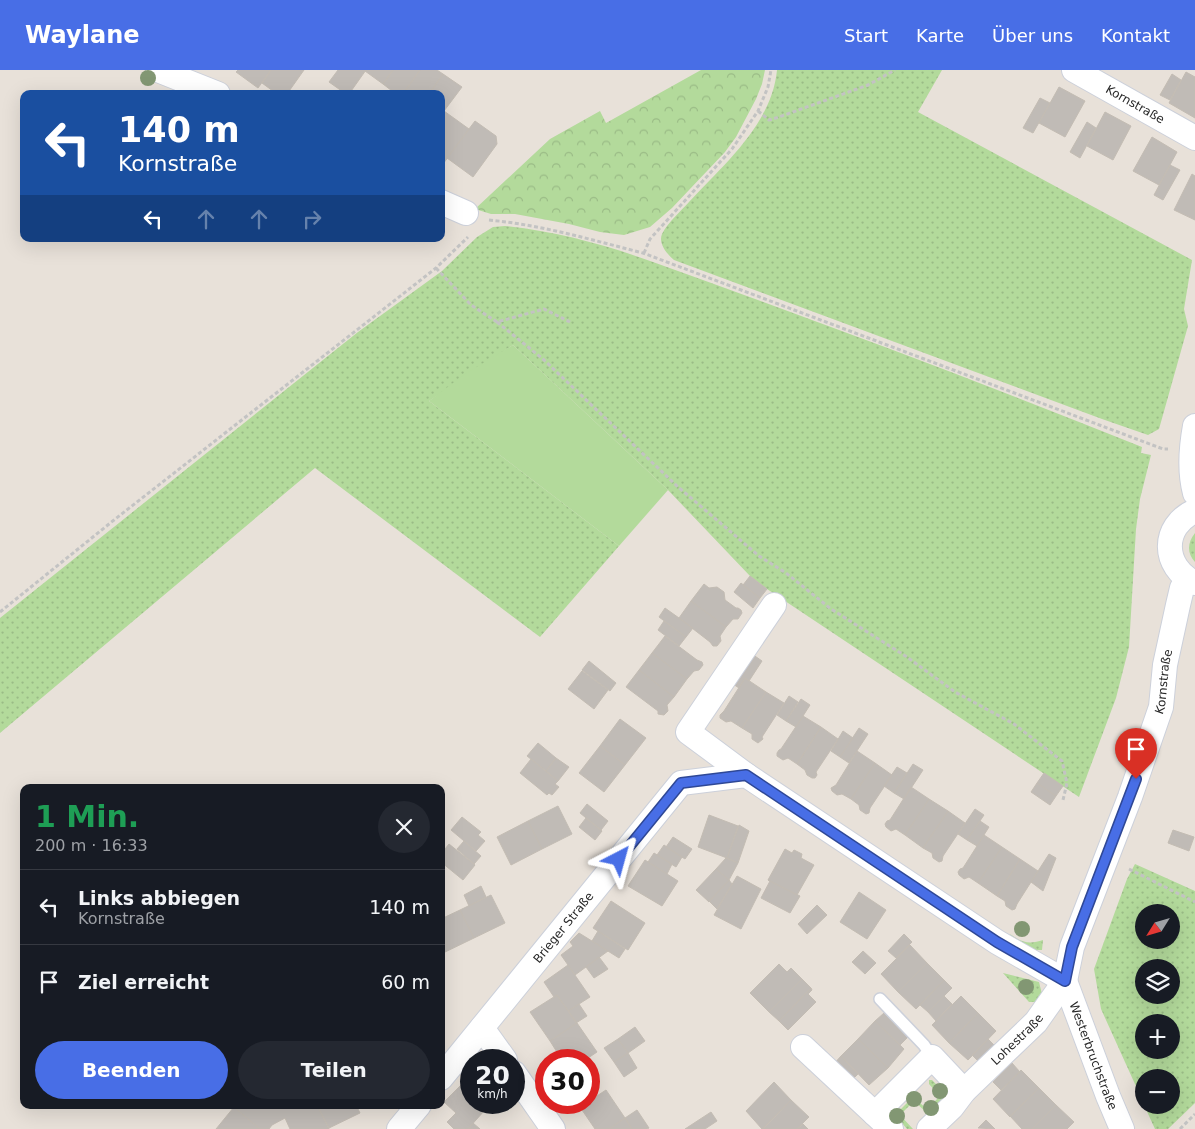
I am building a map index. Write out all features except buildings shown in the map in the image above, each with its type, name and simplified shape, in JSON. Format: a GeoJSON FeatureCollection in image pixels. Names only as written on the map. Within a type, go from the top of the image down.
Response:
{"type":"FeatureCollection","features":[{"type":"Feature","properties":{"kind":"street"},"geometry":{"type":"LineString","coordinates":[[158,70],[208,90]]}},
{"type":"Feature","properties":{"kind":"street","name":"Kornstraße"},"geometry":{"type":"LineString","coordinates":[[1074,70],[1195,138]]}},
{"type":"Feature","properties":{"kind":"street"},"geometry":{"type":"LineString","coordinates":[[445,204],[474,216]]}},
{"type":"Feature","properties":{"kind":"street"},"geometry":{"type":"LineString","coordinates":[[1195,426],[1191,450],[1192,482],[1195,493]]}},
{"type":"Feature","properties":{"kind":"street"},"geometry":{"type":"LineString","coordinates":[[1191,581],[1178,571],[1172,559],[1170,547],[1172,534],[1178,523],[1187,514],[1195,510]]}},
{"type":"Feature","properties":{"kind":"street","name":"Kornstraße"},"geometry":{"type":"LineString","coordinates":[[1065,981],[1072,947],[1130,797],[1160,707],[1165,666],[1182,588],[1191,581]]}},
{"type":"Feature","properties":{"kind":"street"},"geometry":{"type":"LineString","coordinates":[[774,605],[688,732],[746,775],[997,942],[1065,981]]}},
{"type":"Feature","properties":{"kind":"street","name":"Brieger Straße"},"geometry":{"type":"LineString","coordinates":[[445,1073],[681,783],[746,775]]}},
{"type":"Feature","properties":{"kind":"street","name":"Lohestraße"},"geometry":{"type":"LineString","coordinates":[[929,1129],[1036,1022],[1065,981]]}},
{"type":"Feature","properties":{"kind":"street","name":"Westerbruchstraße"},"geometry":{"type":"LineString","coordinates":[[1065,981],[1122,1129]]}},
{"type":"Feature","properties":{"kind":"street"},"geometry":{"type":"LineString","coordinates":[[482,1028],[497,1049]]}},
{"type":"Feature","properties":{"kind":"street"},"geometry":{"type":"LineString","coordinates":[[803,1047],[883,1121],[932,1057],[964,1092]]}},
{"type":"Feature","properties":{"kind":"street"},"geometry":{"type":"LineString","coordinates":[[525,1089],[553,1129]]}},
{"type":"Feature","properties":{"kind":"street"},"geometry":{"type":"LineString","coordinates":[[399,1129],[416,1109]]}},
{"type":"Feature","properties":{"kind":"lane"},"geometry":{"type":"LineString","coordinates":[[880,998],[932,1057]]}},
{"type":"Feature","properties":{"kind":"path"},"geometry":{"type":"LineString","coordinates":[[644,253],[650,239],[732,149],[758,111],[768,86],[771,70]]}},
{"type":"Feature","properties":{"kind":"path"},"geometry":{"type":"LineString","coordinates":[[758,111],[769,120],[868,85],[895,70]]}},
{"type":"Feature","properties":{"kind":"path"},"geometry":{"type":"LineString","coordinates":[[0,612],[436,268],[471,235],[474,216],[560,231],[644,253],[1164,448],[1191,450]]}},
{"type":"Feature","properties":{"kind":"path"},"geometry":{"type":"LineString","coordinates":[[436,268],[471,305],[497,322],[544,360],[677,486],[758,556],[786,574],[831,609],[907,657],[955,692],[1014,724],[1062,761],[1067,783],[1062,800]]}},
{"type":"Feature","properties":{"kind":"path"},"geometry":{"type":"LineString","coordinates":[[497,322],[544,309],[570,322]]}},
{"type":"Feature","properties":{"kind":"path"},"geometry":{"type":"LineString","coordinates":[[1106,857],[1195,902]]}},
{"type":"Feature","properties":{"kind":"path"},"geometry":{"type":"LineString","coordinates":[[1180,1129],[1195,1114]]}},
{"type":"Feature","properties":{"kind":"green space"},"geometry":{"type":"Polygon","coordinates":[[[701,70],[765,70],[756,99],[736,137],[725,152],[672,208],[650,227],[624,235],[600,232],[515,214],[491,214],[475,209],[550,139],[600,111],[606,123],[701,70]]]}},
{"type":"Feature","properties":{"kind":"green space"},"geometry":{"type":"Polygon","coordinates":[[[777,70],[942,70],[918,112],[1192,260],[1184,309],[1188,326],[1159,429],[1148,435],[1102,419],[671,258],[662,245],[662,234],[675,217],[731,158],[756,125],[766,108],[773,90],[777,70]]]}},
{"type":"Feature","properties":{"kind":"green space"},"geometry":{"type":"Polygon","coordinates":[[[505,226],[543,231],[580,240],[653,262],[1021,399],[1142,447],[1141,453],[1151,455],[1140,499],[1136,529],[1129,647],[1116,698],[1079,797],[750,576],[668,490],[513,345],[429,401],[619,546],[540,637],[315,468],[0,733],[0,618],[358,332],[442,271],[477,237],[493,227],[505,226]]]}},
{"type":"Feature","properties":{"kind":"green space"},"geometry":{"type":"Polygon","coordinates":[[[513,345],[668,490],[619,546],[429,401],[465,374],[513,345]]]}},
{"type":"Feature","properties":{"kind":"green space"},"geometry":{"type":"Polygon","coordinates":[[[1195,533],[1195,562],[1190,555],[1189,548],[1190,540],[1195,533]]]}},
{"type":"Feature","properties":{"kind":"green space"},"geometry":{"type":"Polygon","coordinates":[[[1135,864],[1195,891],[1195,1103],[1168,1129],[1155,1129],[1148,1114],[1180,1114],[1180,1069],[1135,1069],[1135,1084],[1101,1009],[1094,969],[1127,879],[1135,864]]]}},
{"type":"Feature","properties":{"kind":"green space"},"geometry":{"type":"Polygon","coordinates":[[[1010,934],[1025,942],[1043,940],[1042,950],[1030,950],[1015,944],[1010,934]]]}},
{"type":"Feature","properties":{"kind":"green space"},"geometry":{"type":"Polygon","coordinates":[[[1003,973],[1039,982],[1042,994],[1035,1002],[1029,1002],[1003,973]]]}},
{"type":"Feature","properties":{"kind":"green space"},"geometry":{"type":"Polygon","coordinates":[[[929,1080],[932,1080],[947,1095],[928,1114],[914,1101],[900,1115],[913,1129],[907,1129],[895,1115],[913,1097],[927,1109],[940,1096],[929,1084],[929,1080]]]}},
{"type":"Feature","properties":{"kind":"route"},"geometry":{"type":"LineString","coordinates":[[619,859],[681,783],[746,775],[997,942],[1065,981],[1072,947],[1136,779]]}}]}
